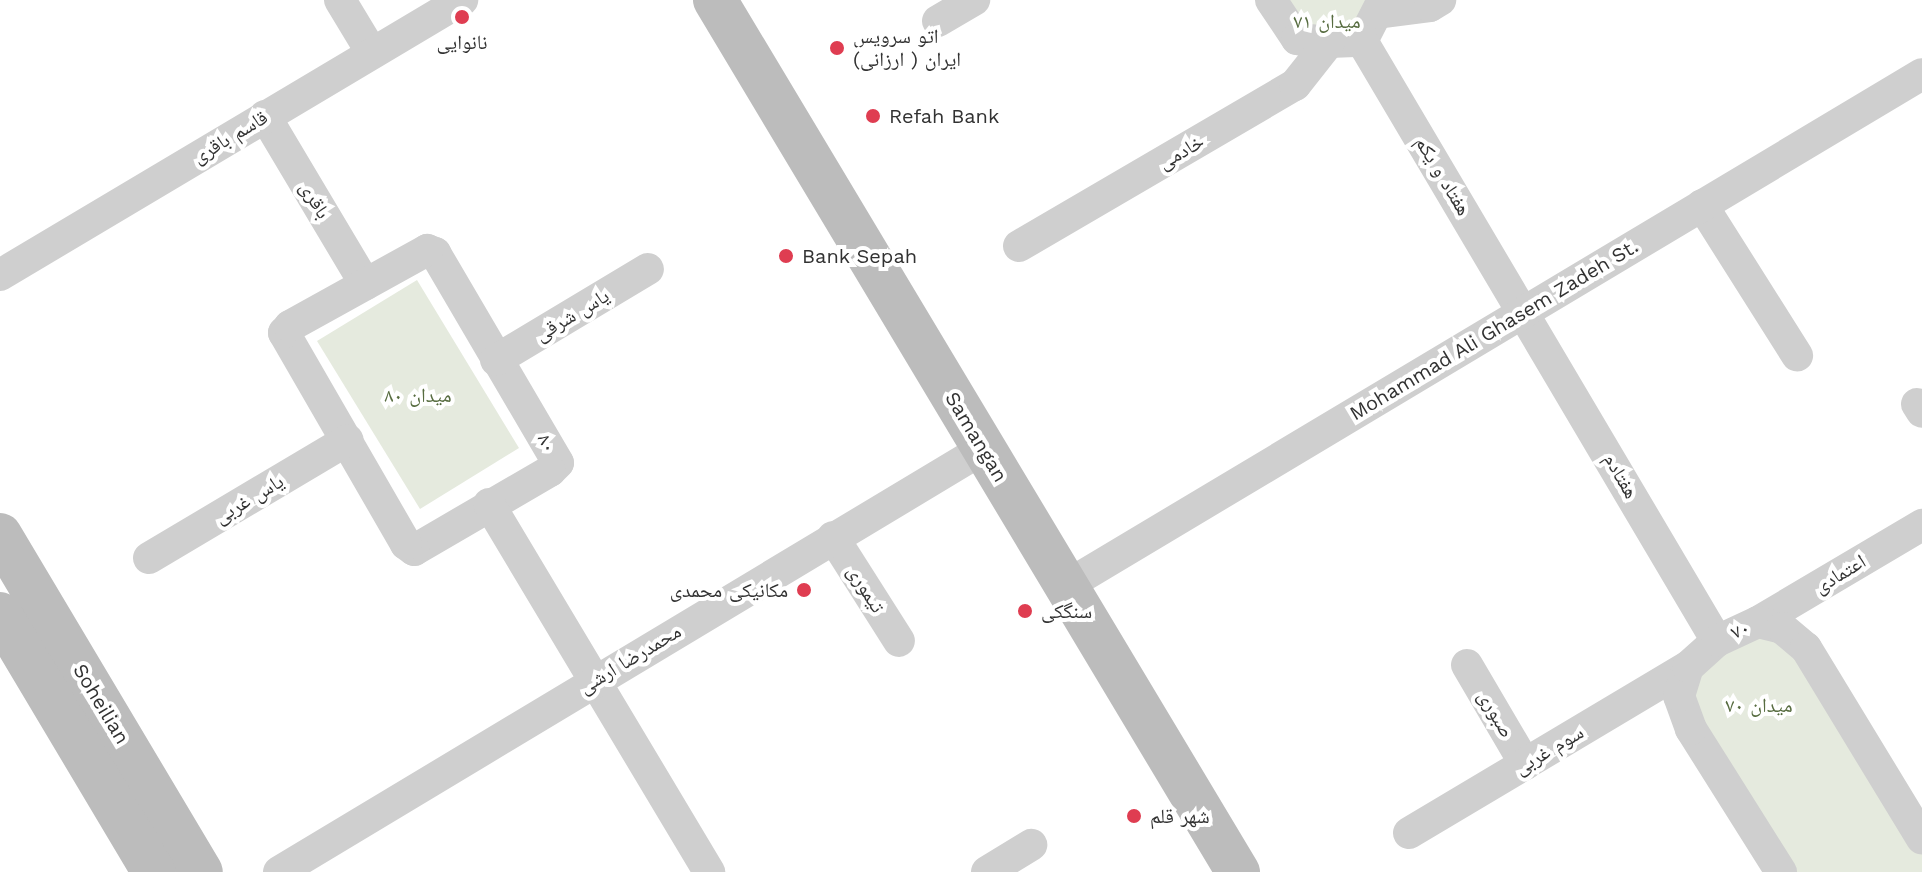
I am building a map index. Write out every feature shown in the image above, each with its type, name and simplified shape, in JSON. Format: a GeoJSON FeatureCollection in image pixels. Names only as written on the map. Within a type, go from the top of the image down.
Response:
{"type":"FeatureCollection","features":[{"type":"Feature","properties":{"kind":"main road","name":"Samangan"},"geometry":{"type":"LineString","coordinates":[[715,0],[1238,872]]}},
{"type":"Feature","properties":{"kind":"main road","name":"Soheilian"},"geometry":{"type":"LineString","coordinates":[[0,535],[201,872]]}},
{"type":"Feature","properties":{"kind":"main road","name":"Soheilian"},"geometry":{"type":"LineString","coordinates":[[0,614],[154,872]]}},
{"type":"Feature","properties":{"kind":"street"},"geometry":{"type":"LineString","coordinates":[[340,0],[372,53]]}},
{"type":"Feature","properties":{"kind":"street","name":"قاسم باقری"},"geometry":{"type":"LineString","coordinates":[[0,275],[462,0]]}},
{"type":"Feature","properties":{"kind":"street"},"geometry":{"type":"LineString","coordinates":[[938,21],[974,0]]}},
{"type":"Feature","properties":{"kind":"street"},"geometry":{"type":"LineString","coordinates":[[1271,0],[1297,39],[1329,42],[1374,18],[1430,6],[1440,0]]}},
{"type":"Feature","properties":{"kind":"street","name":"هفتاد و یکم"},"geometry":{"type":"LineString","coordinates":[[1374,18],[1524,311]]}},
{"type":"Feature","properties":{"kind":"street","name":"خادمی"},"geometry":{"type":"LineString","coordinates":[[1019,246],[1295,85],[1329,42]]}},
{"type":"Feature","properties":{"kind":"street","name":"Mohammad Ali Ghasem Zadeh St."},"geometry":{"type":"LineString","coordinates":[[1066,586],[1922,74]]}},
{"type":"Feature","properties":{"kind":"street","name":"باقری"},"geometry":{"type":"LineString","coordinates":[[265,116],[365,284]]}},
{"type":"Feature","properties":{"kind":"street"},"geometry":{"type":"LineString","coordinates":[[1702,205],[1797,355]]}},
{"type":"Feature","properties":{"kind":"street","name":"۸۰"},"geometry":{"type":"LineString","coordinates":[[427,250],[435,253],[496,360],[558,463],[414,550],[406,544],[284,333],[290,326],[427,250]]}},
{"type":"Feature","properties":{"kind":"street","name":"یاس شرقی"},"geometry":{"type":"LineString","coordinates":[[496,360],[648,269]]}},
{"type":"Feature","properties":{"kind":"street","name":"هفتادم"},"geometry":{"type":"LineString","coordinates":[[1524,311],[1717,641]]}},
{"type":"Feature","properties":{"kind":"street","name":"یاس غربی"},"geometry":{"type":"LineString","coordinates":[[149,558],[348,440]]}},
{"type":"Feature","properties":{"kind":"street","name":"محمدرضا ارشی"},"geometry":{"type":"LineString","coordinates":[[279,872],[983,449]]}},
{"type":"Feature","properties":{"kind":"street"},"geometry":{"type":"LineString","coordinates":[[489,504],[709,872]]}},
{"type":"Feature","properties":{"kind":"street","name":"اعتمادی"},"geometry":{"type":"LineString","coordinates":[[1758,622],[1922,525]]}},
{"type":"Feature","properties":{"kind":"street","name":"تیموری"},"geometry":{"type":"LineString","coordinates":[[833,537],[899,641]]}},
{"type":"Feature","properties":{"kind":"street","name":"۷۰"},"geometry":{"type":"LineString","coordinates":[[1688,667],[1717,641],[1758,622],[1782,628],[1806,648],[1910,790],[1922,839]]}},
{"type":"Feature","properties":{"kind":"street","name":"صبوری"},"geometry":{"type":"LineString","coordinates":[[1467,665],[1525,764]]}},
{"type":"Feature","properties":{"kind":"street"},"geometry":{"type":"LineString","coordinates":[[1688,667],[1679,696],[1691,729],[1781,872]]}},
{"type":"Feature","properties":{"kind":"street","name":"سوم غربی"},"geometry":{"type":"LineString","coordinates":[[1409,833],[1688,667]]}},
{"type":"Feature","properties":{"kind":"street"},"geometry":{"type":"LineString","coordinates":[[987,872],[1031,845]]}},
{"type":"Feature","properties":{"kind":"green space","name":"میدان ۷۱"},"geometry":{"type":"Polygon","coordinates":[[[1271,0],[1383,0],[1362,41],[1329,42],[1271,0]]]}},
{"type":"Feature","properties":{"kind":"green space","name":"میدان ۸۰"},"geometry":{"type":"Polygon","coordinates":[[[417,280],[519,448],[420,509],[317,341],[417,280]]]}},
{"type":"Feature","properties":{"kind":"green space","name":"میدان ۷۰"},"geometry":{"type":"Polygon","coordinates":[[[1782,628],[1922,839],[1922,872],[1781,872],[1691,729],[1688,667],[1782,628]]]}},
{"type":"Feature","properties":{"kind":"place","name":"نانوایی"},"geometry":{"type":"Point","coordinates":[462,17]}},
{"type":"Feature","properties":{"kind":"place","name":"اتو سرویس ایران ( ارزانی)"},"geometry":{"type":"Point","coordinates":[837,48]}},
{"type":"Feature","properties":{"kind":"place","name":"Refah Bank"},"geometry":{"type":"Point","coordinates":[873,116]}},
{"type":"Feature","properties":{"kind":"place","name":"Bank Sepah"},"geometry":{"type":"Point","coordinates":[786,256]}},
{"type":"Feature","properties":{"kind":"place","name":"مکانیکی محمدی"},"geometry":{"type":"Point","coordinates":[804,590]}},
{"type":"Feature","properties":{"kind":"place","name":"سنگکی"},"geometry":{"type":"Point","coordinates":[1025,611]}},
{"type":"Feature","properties":{"kind":"place","name":"شهر قلم"},"geometry":{"type":"Point","coordinates":[1134,816]}}]}
